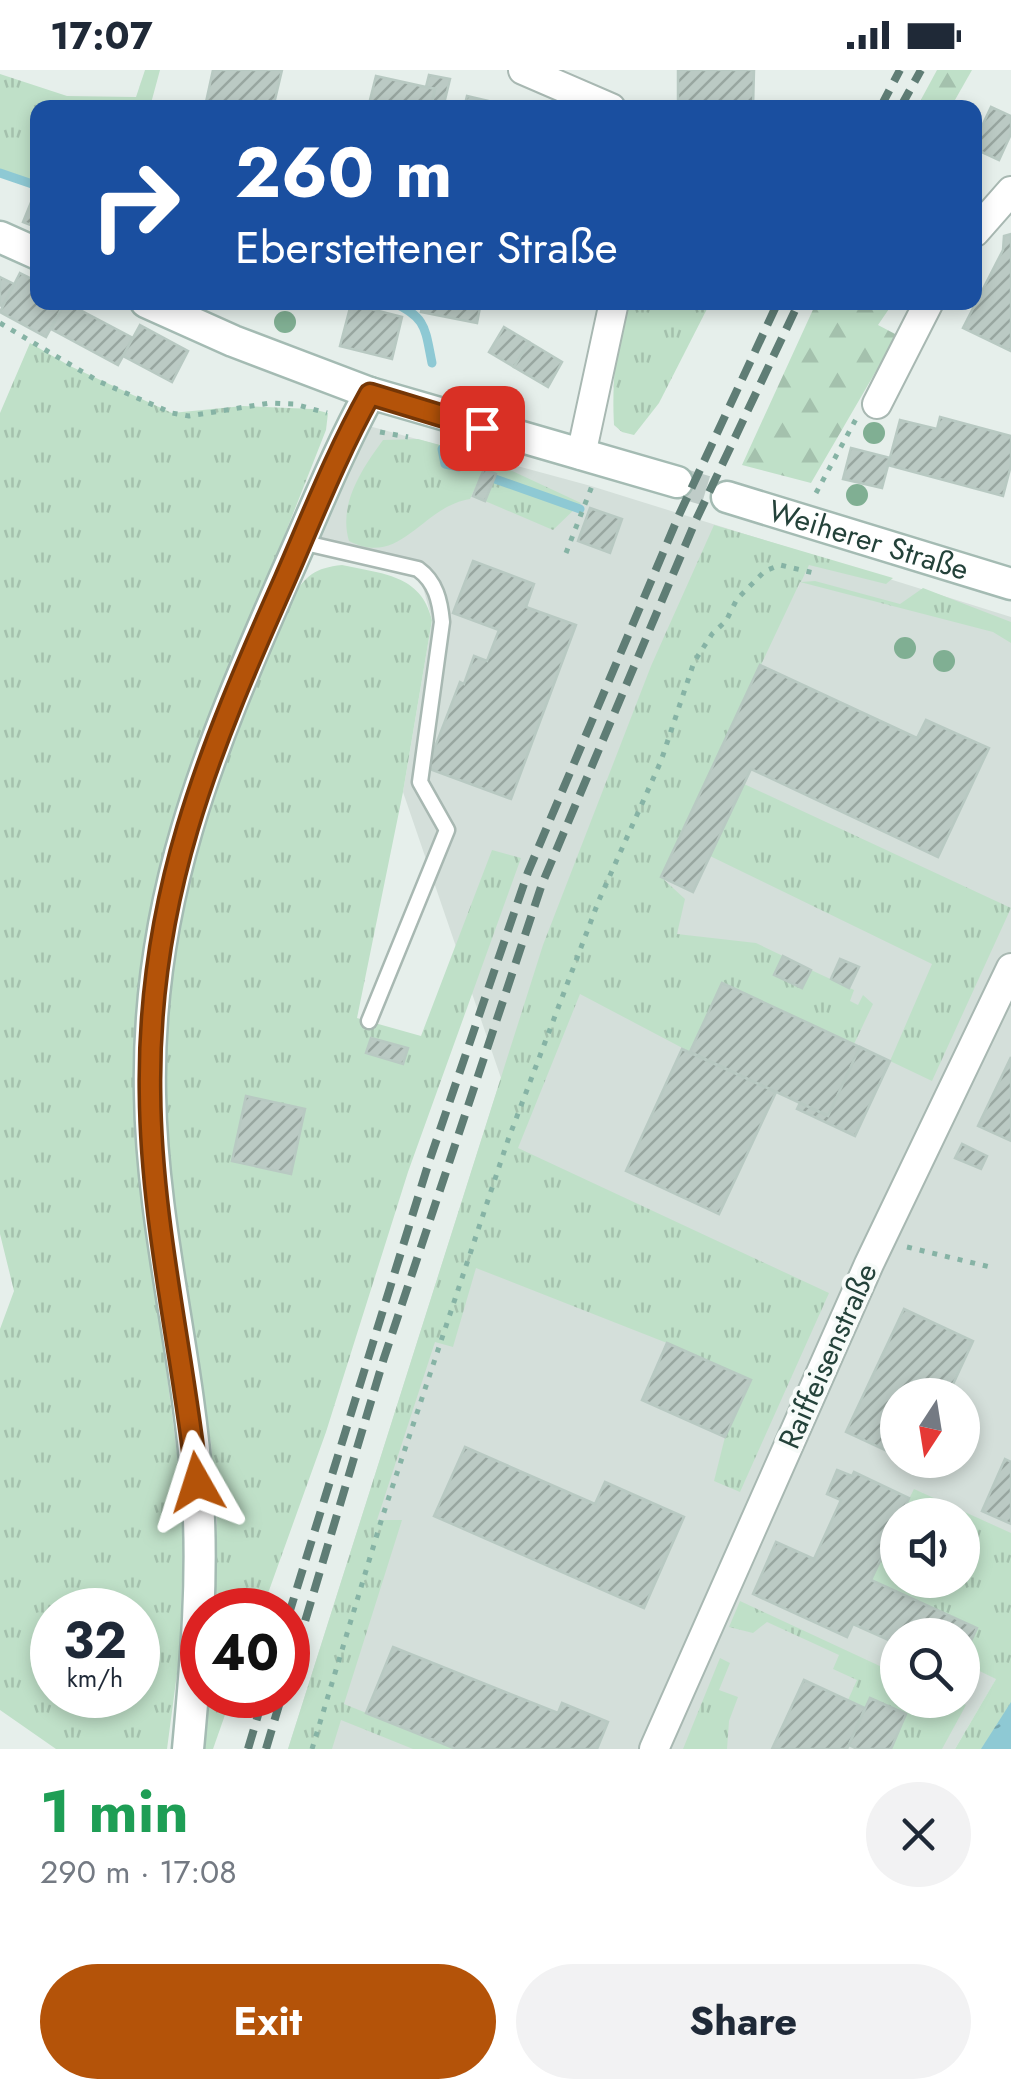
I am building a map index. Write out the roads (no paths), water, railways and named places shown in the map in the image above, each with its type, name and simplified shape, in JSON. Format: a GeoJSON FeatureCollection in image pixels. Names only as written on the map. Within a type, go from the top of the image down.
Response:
{"type":"FeatureCollection","features":[{"type":"Feature","properties":{"kind":"street"},"geometry":{"type":"LineString","coordinates":[[523,70],[592,100]]}},
{"type":"Feature","properties":{"kind":"street"},"geometry":{"type":"LineString","coordinates":[[982,224],[1011,191]]}},
{"type":"Feature","properties":{"kind":"street"},"geometry":{"type":"LineString","coordinates":[[0,238],[30,251]]}},
{"type":"Feature","properties":{"kind":"street"},"geometry":{"type":"LineString","coordinates":[[164,310],[370,394],[587,469],[678,482]]}},
{"type":"Feature","properties":{"kind":"street"},"geometry":{"type":"LineString","coordinates":[[587,469],[613,310]]}},
{"type":"Feature","properties":{"kind":"street"},"geometry":{"type":"LineString","coordinates":[[877,404],[925,310]]}},
{"type":"Feature","properties":{"kind":"street"},"geometry":{"type":"LineString","coordinates":[[188,1749],[200,1528],[188,1399],[154,1173],[150,1095],[152,996],[158,948],[191,808],[226,714],[354,422],[370,394]]}},
{"type":"Feature","properties":{"kind":"street","name":"Weiherer Straße"},"geometry":{"type":"LineString","coordinates":[[727,497],[1011,584]]}},
{"type":"Feature","properties":{"kind":"street","name":"Raiffeisenstraße"},"geometry":{"type":"LineString","coordinates":[[654,1749],[880,1240],[1011,968]]}},
{"type":"Feature","properties":{"kind":"lane"},"geometry":{"type":"LineString","coordinates":[[301,542],[418,569],[432,582],[441,607],[420,782],[447,830],[368,1021]]}},
{"type":"Feature","properties":{"kind":"water"},"geometry":{"type":"Polygon","coordinates":[[[1011,1702],[1011,1749],[981,1749],[1011,1702]]]}},
{"type":"Feature","properties":{"kind":"waterway"},"geometry":{"type":"LineString","coordinates":[[0,173],[30,183]]}},
{"type":"Feature","properties":{"kind":"waterway"},"geometry":{"type":"LineString","coordinates":[[407,310],[422,325],[432,363]]}},
{"type":"Feature","properties":{"kind":"waterway"},"geometry":{"type":"LineString","coordinates":[[442,449],[445,464],[459,467]]}},
{"type":"Feature","properties":{"kind":"waterway"},"geometry":{"type":"LineString","coordinates":[[495,479],[580,509]]}},
{"type":"Feature","properties":{"kind":"tunnel"},"geometry":{"type":"LineString","coordinates":[[677,482],[727,497]]}},
{"type":"Feature","properties":{"kind":"railway"},"geometry":{"type":"LineString","coordinates":[[884,100],[900,70]]}},
{"type":"Feature","properties":{"kind":"railway"},"geometry":{"type":"LineString","coordinates":[[904,100],[921,70]]}},
{"type":"Feature","properties":{"kind":"railway"},"geometry":{"type":"LineString","coordinates":[[297,1588],[428,1165],[528,872],[679,515],[774,310]]}},
{"type":"Feature","properties":{"kind":"railway"},"geometry":{"type":"LineString","coordinates":[[310,1605],[384,1358],[542,884],[696,520],[795,310]]}},
{"type":"Feature","properties":{"kind":"railway"},"geometry":{"type":"LineString","coordinates":[[248,1749],[257,1718]]}},
{"type":"Feature","properties":{"kind":"railway"},"geometry":{"type":"LineString","coordinates":[[266,1749],[275,1718]]}}]}
